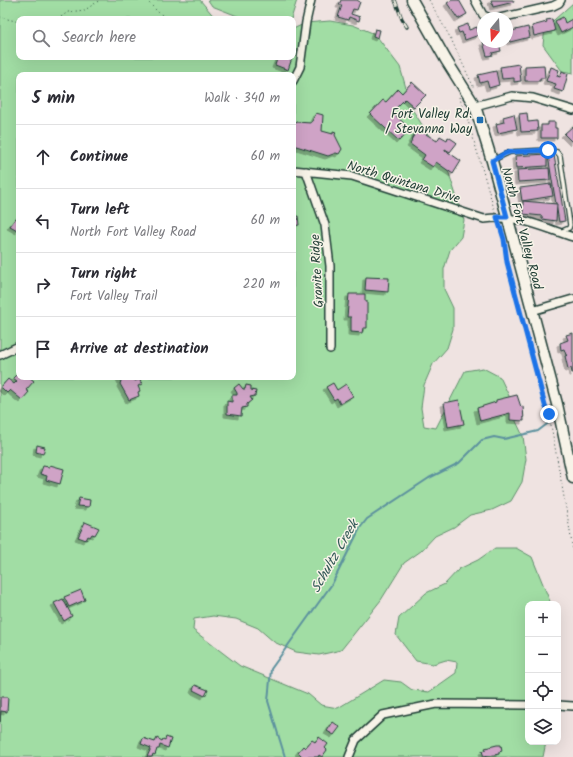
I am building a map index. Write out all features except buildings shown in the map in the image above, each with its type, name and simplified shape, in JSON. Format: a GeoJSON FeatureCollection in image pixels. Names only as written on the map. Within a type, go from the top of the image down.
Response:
{"type":"FeatureCollection","features":[{"type":"Feature","properties":{"kind":"main road","name":"North Fort Valley Road"},"geometry":{"type":"LineString","coordinates":[[412,0],[446,60],[475,106],[492,161],[502,217],[532,311],[557,404],[573,478]]}},
{"type":"Feature","properties":{"kind":"street"},"geometry":{"type":"LineString","coordinates":[[296,75],[300,67],[306,22],[311,0]]}},
{"type":"Feature","properties":{"kind":"street"},"geometry":{"type":"LineString","coordinates":[[475,0],[483,12]]}},
{"type":"Feature","properties":{"kind":"street"},"geometry":{"type":"LineString","coordinates":[[513,15],[553,6],[561,0]]}},
{"type":"Feature","properties":{"kind":"street"},"geometry":{"type":"LineString","coordinates":[[475,106],[512,96],[533,98],[573,110]]}},
{"type":"Feature","properties":{"kind":"street","name":"North Quintana Drive"},"geometry":{"type":"LineString","coordinates":[[296,170],[352,176],[484,218],[502,217],[521,219],[573,238]]}},
{"type":"Feature","properties":{"kind":"street","name":"Granite Ridge"},"geometry":{"type":"LineString","coordinates":[[306,171],[325,225],[330,266],[330,349]]}},
{"type":"Feature","properties":{"kind":"street"},"geometry":{"type":"LineString","coordinates":[[532,311],[573,300]]}},
{"type":"Feature","properties":{"kind":"street"},"geometry":{"type":"LineString","coordinates":[[0,355],[16,347]]}},
{"type":"Feature","properties":{"kind":"street"},"geometry":{"type":"LineString","coordinates":[[349,757],[356,740],[383,715],[436,704],[525,705]]}},
{"type":"Feature","properties":{"kind":"street"},"geometry":{"type":"LineString","coordinates":[[561,705],[573,706]]}},
{"type":"Feature","properties":{"kind":"lane"},"geometry":{"type":"LineString","coordinates":[[492,161],[510,152],[548,150],[557,152],[560,156],[570,225],[560,233]]}},
{"type":"Feature","properties":{"kind":"path"},"geometry":{"type":"LineString","coordinates":[[62,16],[68,12],[85,10],[100,0]]}},
{"type":"Feature","properties":{"kind":"path"},"geometry":{"type":"LineString","coordinates":[[148,0],[148,2],[164,16]]}},
{"type":"Feature","properties":{"kind":"path"},"geometry":{"type":"LineString","coordinates":[[0,17],[16,21]]}},
{"type":"Feature","properties":{"kind":"path"},"geometry":{"type":"LineString","coordinates":[[458,95],[466,114],[483,175],[502,217]]}},
{"type":"Feature","properties":{"kind":"path"},"geometry":{"type":"LineString","coordinates":[[504,239],[507,262],[550,422],[573,550]]}},
{"type":"Feature","properties":{"kind":"green space"},"geometry":{"type":"Polygon","coordinates":[[[0,0],[200,0],[213,16],[16,16],[16,60],[296,60],[296,28],[306,23],[330,21],[353,25],[375,34],[400,67],[412,109],[445,161],[464,220],[461,237],[450,250],[444,269],[444,289],[453,308],[453,329],[447,348],[433,364],[424,385],[421,408],[424,426],[436,428],[465,371],[483,368],[500,377],[509,396],[514,417],[523,436],[526,459],[522,482],[511,501],[492,510],[470,515],[454,527],[435,536],[421,551],[404,563],[381,600],[341,650],[319,655],[296,652],[274,642],[258,628],[236,619],[213,616],[194,619],[193,630],[240,666],[308,694],[321,705],[338,708],[384,680],[401,682],[412,690],[429,692],[456,673],[457,662],[446,660],[433,664],[416,661],[396,635],[399,618],[426,593],[445,584],[459,569],[478,560],[495,548],[516,548],[532,557],[550,601],[525,601],[525,745],[545,745],[543,757],[0,757],[0,0]]]}},
{"type":"Feature","properties":{"kind":"green space"},"geometry":{"type":"Polygon","coordinates":[[[208,0],[297,0],[292,16],[237,16],[212,6],[208,0]]]}},
{"type":"Feature","properties":{"kind":"green space"},"geometry":{"type":"Polygon","coordinates":[[[573,3],[573,73],[562,71],[543,45],[545,28],[573,3]]]}},
{"type":"Feature","properties":{"kind":"waterway","name":"Schultz Creek"},"geometry":{"type":"LineString","coordinates":[[285,757],[268,701],[271,669],[332,584],[360,528],[367,519],[429,478],[459,463],[482,440],[494,437],[504,439],[538,431],[555,418]]}},
{"type":"Feature","properties":{"kind":"railway"},"geometry":{"type":"LineString","coordinates":[[395,0],[402,19],[407,27]]}},
{"type":"Feature","properties":{"kind":"place","name":"Fort Valley Rd. / Stevanna Way"},"geometry":{"type":"Point","coordinates":[480,120]}},
{"type":"Feature","properties":{"kind":"route"},"geometry":{"type":"LineString","coordinates":[[548,150],[510,152],[492,161],[507,217],[497,217],[504,239],[507,262],[545,405],[549,414]]}}]}
